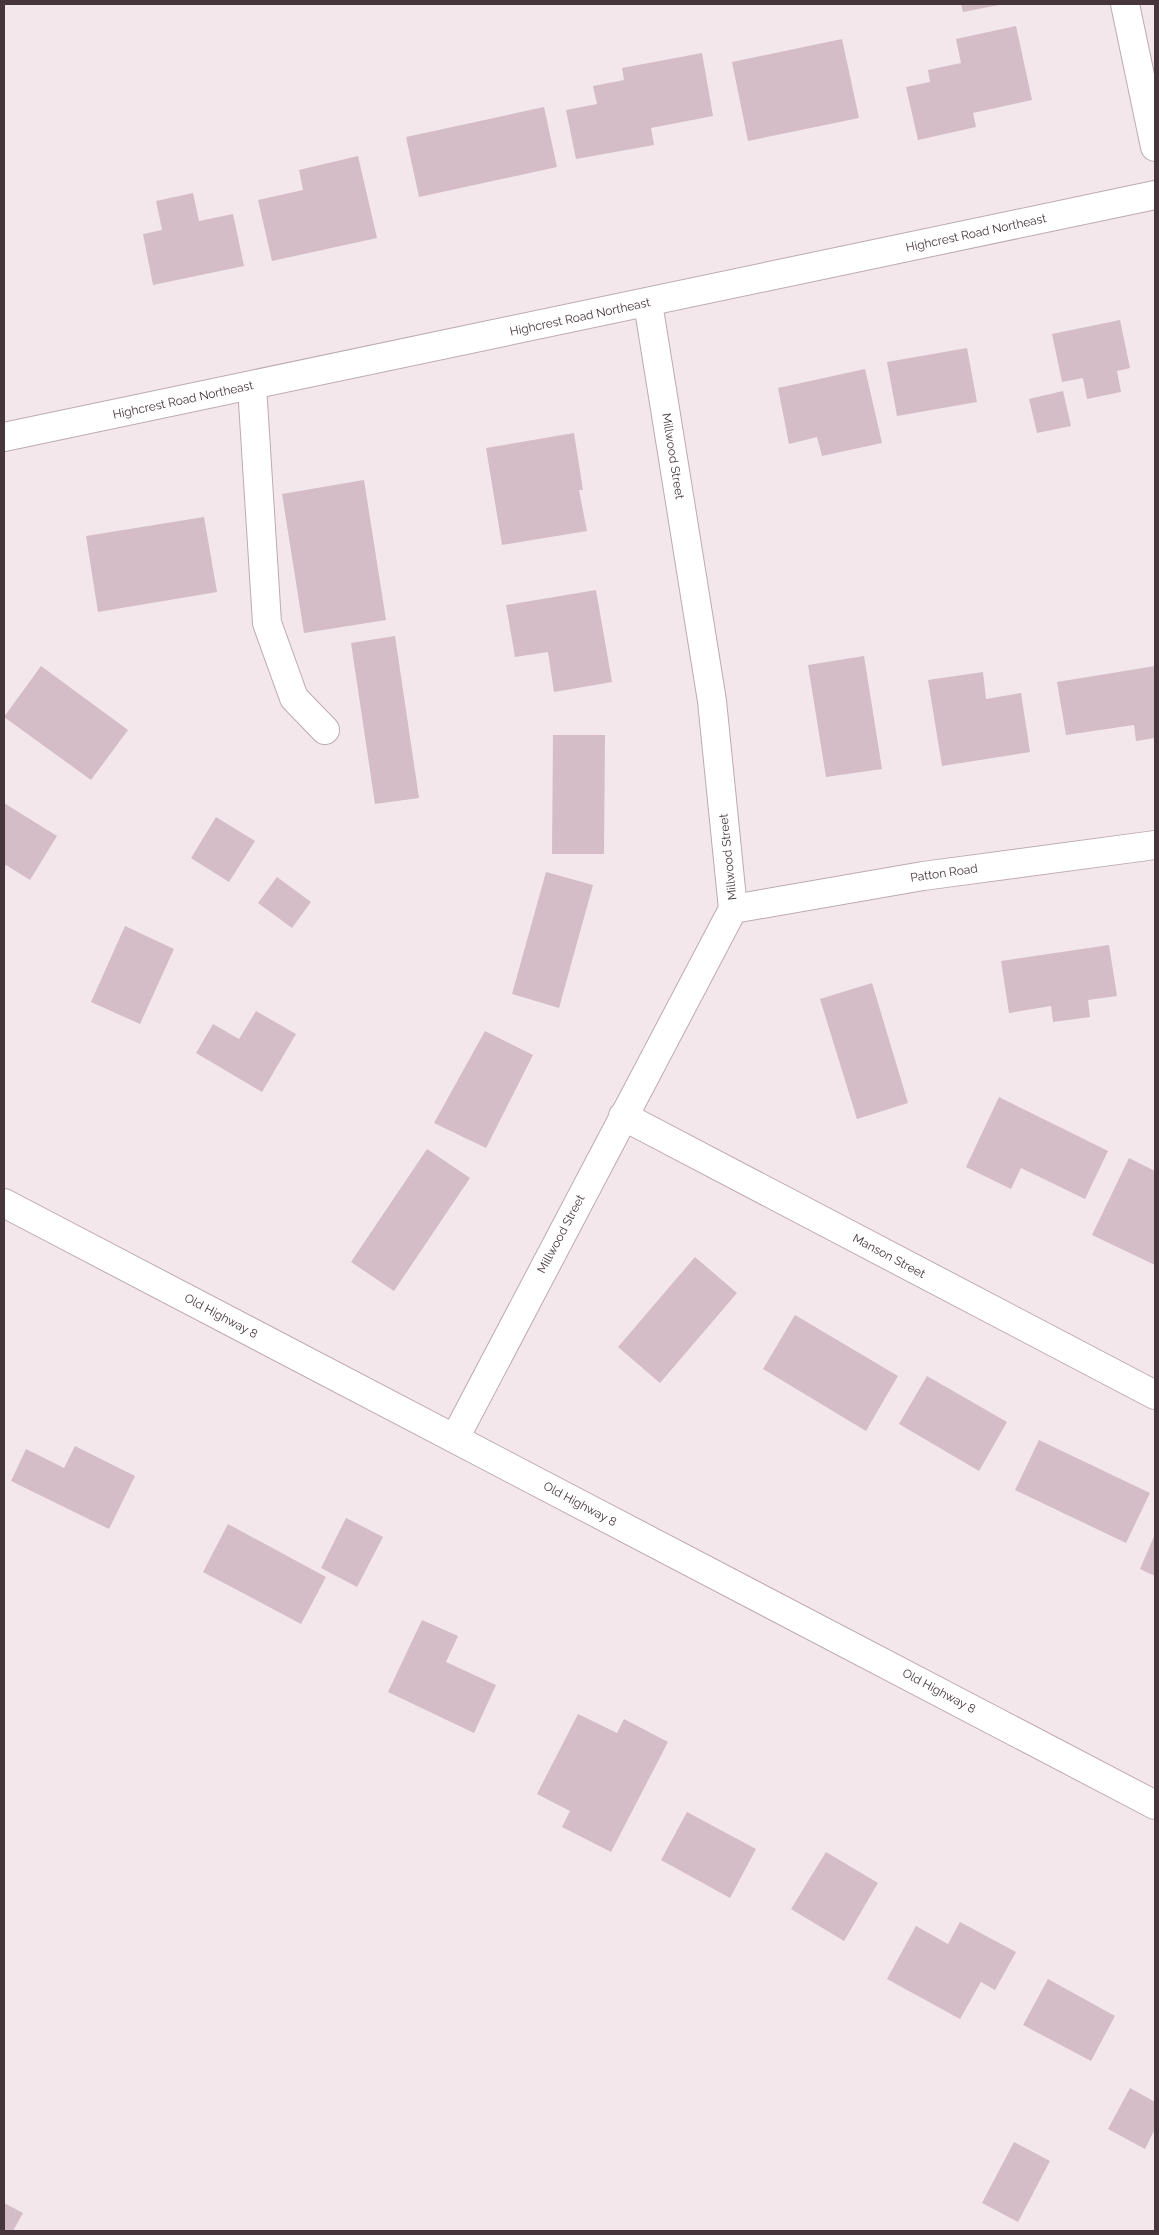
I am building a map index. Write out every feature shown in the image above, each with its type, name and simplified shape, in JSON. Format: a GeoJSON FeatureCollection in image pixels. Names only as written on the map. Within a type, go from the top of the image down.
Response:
{"type":"FeatureCollection","features":[{"type":"Feature","properties":{"kind":"street"},"geometry":{"type":"LineString","coordinates":[[1125,4],[1155,147]]}},
{"type":"Feature","properties":{"kind":"street","name":"Highcrest Road Northeast"},"geometry":{"type":"LineString","coordinates":[[4,437],[1155,195]]}},
{"type":"Feature","properties":{"kind":"street","name":"Millwood Street"},"geometry":{"type":"LineString","coordinates":[[455,1438],[733,909],[712,701],[648,303]]}},
{"type":"Feature","properties":{"kind":"street"},"geometry":{"type":"LineString","coordinates":[[252,386],[267,623],[294,698],[325,730]]}},
{"type":"Feature","properties":{"kind":"street","name":"Patton Road"},"geometry":{"type":"LineString","coordinates":[[733,909],[923,876],[1155,845]]}},
{"type":"Feature","properties":{"kind":"street","name":"Manson Street"},"geometry":{"type":"LineString","coordinates":[[623,1116],[1155,1395]]}},
{"type":"Feature","properties":{"kind":"street","name":"Old Highway 8"},"geometry":{"type":"LineString","coordinates":[[4,1203],[1155,1805]]}},
{"type":"Feature","properties":{"kind":"building"},"geometry":{"type":"Polygon","coordinates":[[[961,4],[999,4],[999,5],[963,12],[961,4]]]}},
{"type":"Feature","properties":{"kind":"building"},"geometry":{"type":"Polygon","coordinates":[[[1016,26],[1032,100],[973,113],[976,127],[918,140],[906,87],[930,82],[928,70],[961,63],[956,39],[1016,26]]]}},
{"type":"Feature","properties":{"kind":"building"},"geometry":{"type":"Polygon","coordinates":[[[842,39],[859,118],[748,141],[732,62],[842,39]]]}},
{"type":"Feature","properties":{"kind":"building"},"geometry":{"type":"Polygon","coordinates":[[[702,53],[713,116],[651,128],[654,145],[576,159],[566,110],[597,104],[593,86],[624,80],[622,68],[702,53]]]}},
{"type":"Feature","properties":{"kind":"building"},"geometry":{"type":"Polygon","coordinates":[[[544,107],[557,167],[419,197],[406,137],[544,107]]]}},
{"type":"Feature","properties":{"kind":"building"},"geometry":{"type":"Polygon","coordinates":[[[358,156],[377,238],[272,261],[258,200],[303,190],[299,170],[358,156]]]}},
{"type":"Feature","properties":{"kind":"building"},"geometry":{"type":"Polygon","coordinates":[[[193,193],[199,221],[233,214],[244,266],[153,285],[143,234],[162,230],[156,201],[193,193]]]}},
{"type":"Feature","properties":{"kind":"building"},"geometry":{"type":"Polygon","coordinates":[[[1120,320],[1130,368],[1117,371],[1121,392],[1087,399],[1083,378],[1062,382],[1052,334],[1120,320]]]}},
{"type":"Feature","properties":{"kind":"building"},"geometry":{"type":"Polygon","coordinates":[[[967,348],[977,402],[897,416],[887,362],[967,348]]]}},
{"type":"Feature","properties":{"kind":"building"},"geometry":{"type":"Polygon","coordinates":[[[865,369],[882,443],[822,456],[817,437],[789,444],[778,388],[865,369]]]}},
{"type":"Feature","properties":{"kind":"building"},"geometry":{"type":"Polygon","coordinates":[[[1063,391],[1071,426],[1037,433],[1029,399],[1063,391]]]}},
{"type":"Feature","properties":{"kind":"building"},"geometry":{"type":"Polygon","coordinates":[[[574,433],[583,490],[579,490],[587,531],[502,545],[486,448],[574,433]]]}},
{"type":"Feature","properties":{"kind":"building"},"geometry":{"type":"Polygon","coordinates":[[[364,480],[386,620],[304,633],[282,494],[364,480]]]}},
{"type":"Feature","properties":{"kind":"building"},"geometry":{"type":"Polygon","coordinates":[[[204,517],[217,592],[98,612],[86,536],[204,517]]]}},
{"type":"Feature","properties":{"kind":"building"},"geometry":{"type":"Polygon","coordinates":[[[596,590],[612,682],[554,692],[548,652],[515,657],[506,605],[596,590]]]}},
{"type":"Feature","properties":{"kind":"building"},"geometry":{"type":"Polygon","coordinates":[[[395,636],[419,798],[375,804],[351,643],[395,636]]]}},
{"type":"Feature","properties":{"kind":"building"},"geometry":{"type":"Polygon","coordinates":[[[864,656],[882,769],[826,777],[808,665],[864,656]]]}},
{"type":"Feature","properties":{"kind":"building"},"geometry":{"type":"Polygon","coordinates":[[[41,666],[128,730],[91,780],[4,717],[41,666]]]}},
{"type":"Feature","properties":{"kind":"building"},"geometry":{"type":"Polygon","coordinates":[[[1155,666],[1155,738],[1136,741],[1134,725],[1066,735],[1057,682],[1155,666]]]}},
{"type":"Feature","properties":{"kind":"building"},"geometry":{"type":"Polygon","coordinates":[[[983,672],[986,699],[1021,693],[1030,752],[942,766],[928,680],[983,672]]]}},
{"type":"Feature","properties":{"kind":"building"},"geometry":{"type":"Polygon","coordinates":[[[553,735],[605,735],[604,854],[552,854],[553,735]]]}},
{"type":"Feature","properties":{"kind":"building"},"geometry":{"type":"Polygon","coordinates":[[[4,803],[57,836],[30,880],[6,865],[4,868],[4,803]]]}},
{"type":"Feature","properties":{"kind":"building"},"geometry":{"type":"Polygon","coordinates":[[[216,817],[255,841],[229,882],[191,858],[216,817]]]}},
{"type":"Feature","properties":{"kind":"building"},"geometry":{"type":"Polygon","coordinates":[[[546,872],[593,885],[559,1008],[512,994],[546,872]]]}},
{"type":"Feature","properties":{"kind":"building"},"geometry":{"type":"Polygon","coordinates":[[[277,877],[311,902],[292,928],[258,903],[277,877]]]}},
{"type":"Feature","properties":{"kind":"building"},"geometry":{"type":"Polygon","coordinates":[[[125,926],[174,949],[140,1024],[91,1002],[125,926]]]}},
{"type":"Feature","properties":{"kind":"building"},"geometry":{"type":"Polygon","coordinates":[[[1109,945],[1117,996],[1088,1000],[1090,1017],[1053,1022],[1051,1006],[1009,1013],[1001,961],[1109,945]]]}},
{"type":"Feature","properties":{"kind":"building"},"geometry":{"type":"Polygon","coordinates":[[[872,983],[908,1103],[857,1119],[820,999],[872,983]]]}},
{"type":"Feature","properties":{"kind":"building"},"geometry":{"type":"Polygon","coordinates":[[[256,1011],[296,1034],[262,1092],[196,1053],[213,1024],[239,1039],[256,1011]]]}},
{"type":"Feature","properties":{"kind":"building"},"geometry":{"type":"Polygon","coordinates":[[[485,1031],[533,1055],[486,1148],[434,1123],[485,1031]]]}},
{"type":"Feature","properties":{"kind":"building"},"geometry":{"type":"Polygon","coordinates":[[[999,1097],[1108,1151],[1085,1199],[1021,1168],[1011,1189],[966,1167],[999,1097]]]}},
{"type":"Feature","properties":{"kind":"building"},"geometry":{"type":"Polygon","coordinates":[[[427,1149],[470,1178],[394,1291],[351,1262],[427,1149]]]}},
{"type":"Feature","properties":{"kind":"building"},"geometry":{"type":"Polygon","coordinates":[[[1129,1158],[1155,1171],[1155,1265],[1092,1235],[1129,1158]]]}},
{"type":"Feature","properties":{"kind":"building"},"geometry":{"type":"Polygon","coordinates":[[[695,1257],[737,1293],[660,1383],[618,1347],[695,1257]]]}},
{"type":"Feature","properties":{"kind":"building"},"geometry":{"type":"Polygon","coordinates":[[[795,1315],[898,1376],[866,1431],[763,1369],[795,1315]]]}},
{"type":"Feature","properties":{"kind":"building"},"geometry":{"type":"Polygon","coordinates":[[[927,1376],[1007,1422],[979,1471],[899,1424],[927,1376]]]}},
{"type":"Feature","properties":{"kind":"building"},"geometry":{"type":"Polygon","coordinates":[[[1039,1440],[1150,1493],[1126,1543],[1015,1490],[1039,1440]]]}},
{"type":"Feature","properties":{"kind":"building"},"geometry":{"type":"Polygon","coordinates":[[[75,1446],[135,1476],[109,1529],[11,1481],[26,1449],[64,1468],[75,1446]]]}},
{"type":"Feature","properties":{"kind":"building"},"geometry":{"type":"Polygon","coordinates":[[[346,1518],[383,1537],[357,1587],[321,1568],[346,1518]]]}},
{"type":"Feature","properties":{"kind":"building"},"geometry":{"type":"Polygon","coordinates":[[[228,1524],[326,1577],[301,1624],[203,1572],[228,1524]]]}},
{"type":"Feature","properties":{"kind":"building"},"geometry":{"type":"Polygon","coordinates":[[[1155,1534],[1155,1576],[1140,1569],[1155,1534]]]}},
{"type":"Feature","properties":{"kind":"building"},"geometry":{"type":"Polygon","coordinates":[[[422,1620],[458,1636],[446,1662],[496,1685],[474,1733],[388,1692],[422,1620]]]}},
{"type":"Feature","properties":{"kind":"building"},"geometry":{"type":"Polygon","coordinates":[[[578,1714],[617,1733],[624,1719],[668,1742],[611,1852],[562,1827],[570,1811],[537,1794],[578,1714]]]}},
{"type":"Feature","properties":{"kind":"building"},"geometry":{"type":"Polygon","coordinates":[[[687,1812],[756,1849],[730,1898],[661,1860],[687,1812]]]}},
{"type":"Feature","properties":{"kind":"building"},"geometry":{"type":"Polygon","coordinates":[[[826,1852],[878,1883],[844,1941],[791,1909],[826,1852]]]}},
{"type":"Feature","properties":{"kind":"building"},"geometry":{"type":"Polygon","coordinates":[[[960,1922],[1016,1952],[995,1990],[981,1982],[960,2019],[887,1979],[916,1926],[948,1944],[960,1922]]]}},
{"type":"Feature","properties":{"kind":"building"},"geometry":{"type":"Polygon","coordinates":[[[1048,1979],[1115,2016],[1091,2061],[1023,2025],[1048,1979]]]}},
{"type":"Feature","properties":{"kind":"building"},"geometry":{"type":"Polygon","coordinates":[[[1130,2088],[1155,2102],[1155,2129],[1145,2149],[1108,2129],[1130,2088]]]}},
{"type":"Feature","properties":{"kind":"building"},"geometry":{"type":"Polygon","coordinates":[[[1014,2142],[1050,2161],[1018,2222],[982,2203],[1014,2142]]]}},
{"type":"Feature","properties":{"kind":"building"},"geometry":{"type":"Polygon","coordinates":[[[4,2203],[23,2213],[13,2231],[4,2231],[4,2203]]]}}]}
